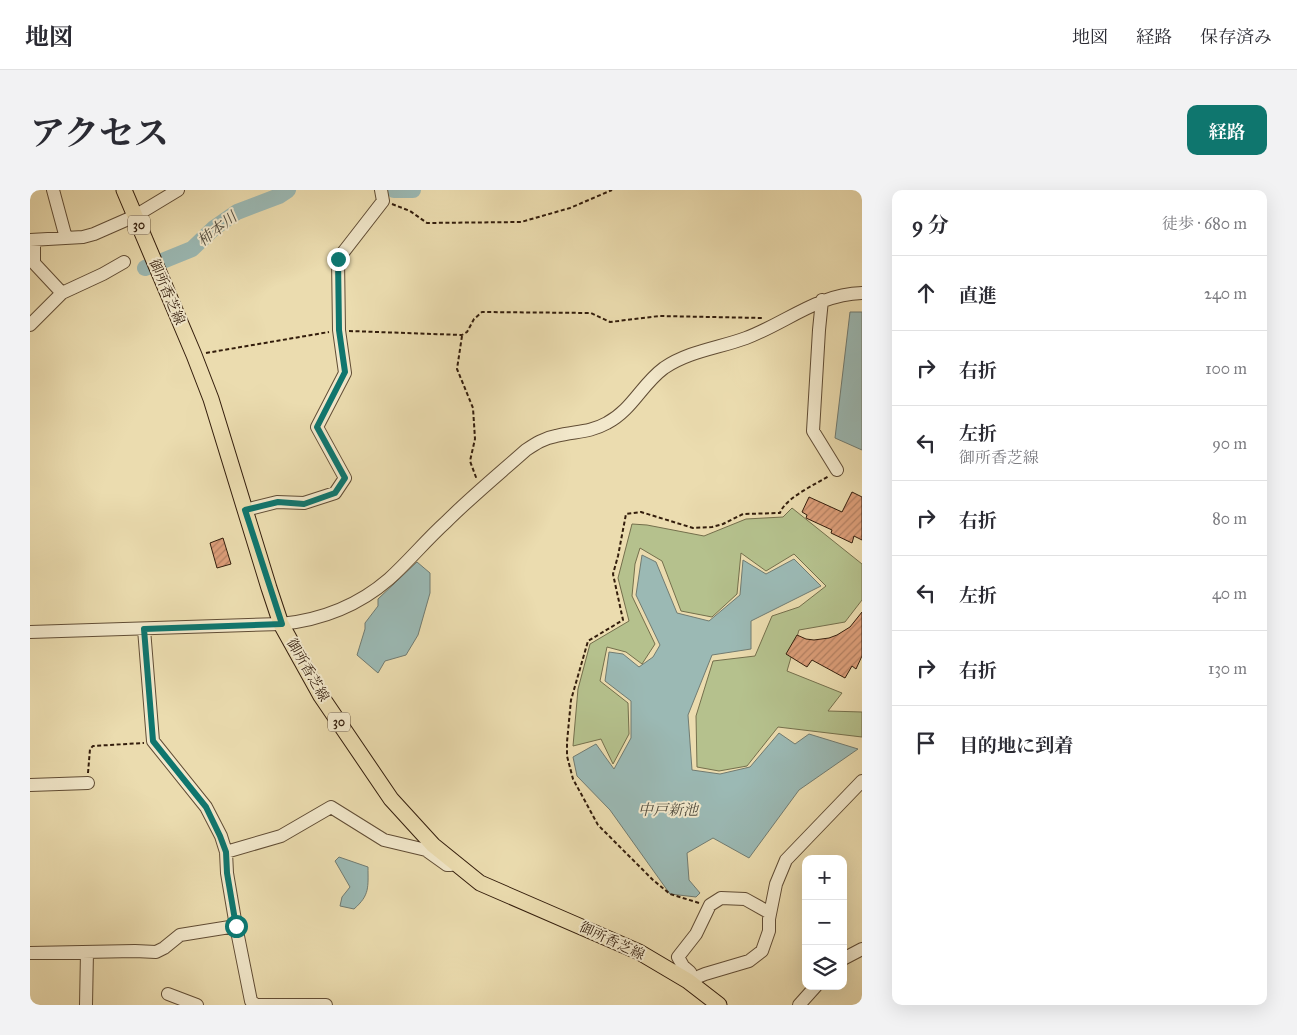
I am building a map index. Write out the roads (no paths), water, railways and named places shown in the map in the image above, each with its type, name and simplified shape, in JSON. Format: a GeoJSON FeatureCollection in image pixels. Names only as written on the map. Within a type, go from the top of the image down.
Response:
{"type":"FeatureCollection","features":[{"type":"Feature","properties":{"kind":"main road","name":"御所香芝線"},"geometry":{"type":"LineString","coordinates":[[124,190],[194,355],[216,416],[282,624],[326,704],[391,800],[425,845],[457,865],[480,883],[639,952],[688,981],[705,1000],[719,1005]]}},
{"type":"Feature","properties":{"kind":"street"},"geometry":{"type":"LineString","coordinates":[[53,190],[66,238]]}},
{"type":"Feature","properties":{"kind":"street"},"geometry":{"type":"LineString","coordinates":[[62,293],[34,263],[32,240],[83,237],[94,234],[135,216],[178,190]]}},
{"type":"Feature","properties":{"kind":"street"},"geometry":{"type":"LineString","coordinates":[[245,510],[278,502],[304,504],[335,493],[345,478],[317,427],[345,372],[339,330],[338,259],[382,194]]}},
{"type":"Feature","properties":{"kind":"street"},"geometry":{"type":"LineString","coordinates":[[30,325],[62,293],[124,262]]}},
{"type":"Feature","properties":{"kind":"street"},"geometry":{"type":"LineString","coordinates":[[30,632],[282,624],[315,618],[334,612],[350,605],[389,579],[444,523],[536,443],[555,436],[591,430],[615,419],[655,375],[684,357],[747,337],[822,300],[841,295],[862,293]]}},
{"type":"Feature","properties":{"kind":"street"},"geometry":{"type":"LineString","coordinates":[[822,300],[813,431],[837,470]]}},
{"type":"Feature","properties":{"kind":"street"},"geometry":{"type":"LineString","coordinates":[[144,629],[154,742],[206,807],[226,852],[227,873],[251,1003],[256,1005],[326,1005]]}},
{"type":"Feature","properties":{"kind":"street"},"geometry":{"type":"LineString","coordinates":[[688,981],[749,961],[762,951],[769,931],[770,913],[776,884],[786,860],[862,781]]}},
{"type":"Feature","properties":{"kind":"street"},"geometry":{"type":"LineString","coordinates":[[30,785],[88,783]]}},
{"type":"Feature","properties":{"kind":"street"},"geometry":{"type":"LineString","coordinates":[[226,852],[281,836],[332,807],[384,840],[425,845]]}},
{"type":"Feature","properties":{"kind":"street"},"geometry":{"type":"LineString","coordinates":[[688,981],[690,972],[683,966],[678,957],[696,934],[710,906],[721,898],[745,899],[770,913]]}},
{"type":"Feature","properties":{"kind":"street"},"geometry":{"type":"LineString","coordinates":[[30,952],[156,952],[180,935],[236,926]]}},
{"type":"Feature","properties":{"kind":"street"},"geometry":{"type":"LineString","coordinates":[[847,957],[862,950]]}},
{"type":"Feature","properties":{"kind":"street"},"geometry":{"type":"LineString","coordinates":[[86,952],[86,1005]]}},
{"type":"Feature","properties":{"kind":"street"},"geometry":{"type":"LineString","coordinates":[[799,1005],[812,990]]}},
{"type":"Feature","properties":{"kind":"street"},"geometry":{"type":"LineString","coordinates":[[168,994],[197,1005]]}},
{"type":"Feature","properties":{"kind":"water"},"geometry":{"type":"Polygon","coordinates":[[[850,312],[862,312],[862,450],[835,438],[850,312]]]}},
{"type":"Feature","properties":{"kind":"water","name":"中戸新池"},"geometry":{"type":"Polygon","coordinates":[[[642,555],[656,562],[677,613],[709,621],[740,595],[743,560],[766,574],[794,559],[821,586],[751,621],[751,649],[712,655],[688,715],[692,770],[720,774],[750,767],[779,733],[795,744],[809,734],[858,749],[799,790],[749,858],[713,838],[687,853],[689,880],[700,893],[696,897],[670,894],[610,810],[577,776],[573,757],[596,744],[614,769],[631,738],[631,701],[605,681],[609,652],[623,654],[639,667],[653,657],[660,645],[636,595],[642,555]]]}},
{"type":"Feature","properties":{"kind":"water"},"geometry":{"type":"Polygon","coordinates":[[[417,562],[430,573],[430,593],[418,635],[406,655],[385,661],[378,673],[357,655],[365,623],[378,606],[378,599],[417,562]]]}},
{"type":"Feature","properties":{"kind":"water"},"geometry":{"type":"Polygon","coordinates":[[[339,857],[368,867],[367,890],[363,899],[354,909],[340,906],[342,897],[350,887],[335,861],[339,857]]]}},
{"type":"Feature","properties":{"kind":"waterway","name":"柿本川"},"geometry":{"type":"LineString","coordinates":[[145,268],[192,249],[214,228],[237,212],[279,196],[288,190]]}},
{"type":"Feature","properties":{"kind":"waterway","name":"柿本川"},"geometry":{"type":"LineString","coordinates":[[394,190],[413,190]]}}]}
